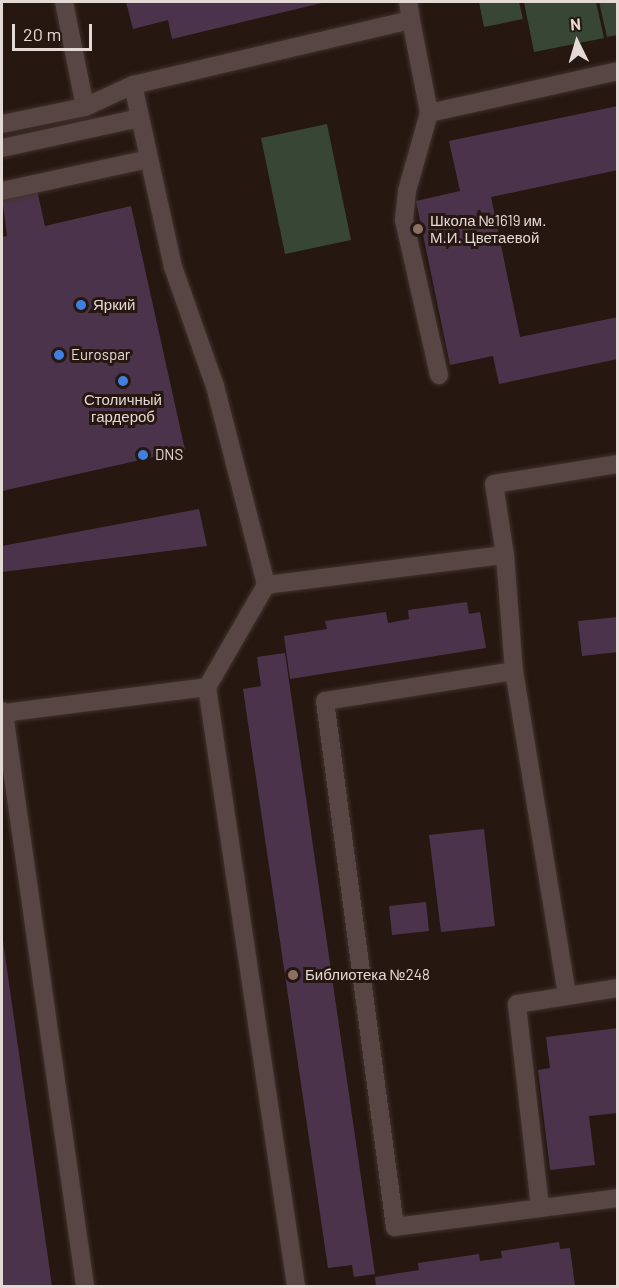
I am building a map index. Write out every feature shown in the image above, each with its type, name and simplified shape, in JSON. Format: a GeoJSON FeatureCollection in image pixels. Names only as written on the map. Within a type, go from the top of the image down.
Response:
{"type":"FeatureCollection","features":[{"type":"Feature","properties":{"kind":"lane"},"geometry":{"type":"LineString","coordinates":[[64,2],[85,107]]}},
{"type":"Feature","properties":{"kind":"lane"},"geometry":{"type":"LineString","coordinates":[[408,2],[429,113],[407,191],[404,220],[439,375]]}},
{"type":"Feature","properties":{"kind":"lane"},"geometry":{"type":"LineString","coordinates":[[2,124],[85,107],[133,85],[411,20]]}},
{"type":"Feature","properties":{"kind":"lane"},"geometry":{"type":"LineString","coordinates":[[429,113],[618,71]]}},
{"type":"Feature","properties":{"kind":"lane"},"geometry":{"type":"LineString","coordinates":[[133,85],[172,267],[215,386],[266,585],[207,687],[296,1287]]}},
{"type":"Feature","properties":{"kind":"lane"},"geometry":{"type":"LineString","coordinates":[[2,148],[140,118]]}},
{"type":"Feature","properties":{"kind":"lane"},"geometry":{"type":"LineString","coordinates":[[2,191],[149,159]]}},
{"type":"Feature","properties":{"kind":"lane"},"geometry":{"type":"LineString","coordinates":[[567,994],[514,671],[506,555],[494,484],[618,464]]}},
{"type":"Feature","properties":{"kind":"lane"},"geometry":{"type":"LineString","coordinates":[[266,585],[506,555]]}},
{"type":"Feature","properties":{"kind":"lane"},"geometry":{"type":"LineString","coordinates":[[514,671],[325,701],[395,1227],[618,1198]]}},
{"type":"Feature","properties":{"kind":"lane"},"geometry":{"type":"LineString","coordinates":[[86,1287],[3,712],[207,687]]}},
{"type":"Feature","properties":{"kind":"lane"},"geometry":{"type":"LineString","coordinates":[[540,1207],[517,1004],[567,994],[618,988]]}},
{"type":"Feature","properties":{"kind":"green space"},"geometry":{"type":"Polygon","coordinates":[[[479,2],[519,2],[523,19],[484,27],[479,2]]]}},
{"type":"Feature","properties":{"kind":"green space"},"geometry":{"type":"Polygon","coordinates":[[[524,2],[596,2],[604,38],[534,52],[524,2]]]}},
{"type":"Feature","properties":{"kind":"green space"},"geometry":{"type":"Polygon","coordinates":[[[599,2],[617,2],[617,35],[607,37],[599,2]]]}},
{"type":"Feature","properties":{"kind":"green space"},"geometry":{"type":"Polygon","coordinates":[[[327,124],[351,240],[285,254],[261,138],[327,124]]]}},
{"type":"Feature","properties":{"kind":"building"},"geometry":{"type":"Polygon","coordinates":[[[126,2],[326,2],[172,39],[168,20],[133,29],[126,2]]]}},
{"type":"Feature","properties":{"kind":"building"},"geometry":{"type":"Polygon","coordinates":[[[618,106],[618,170],[491,197],[520,337],[618,317],[618,359],[499,384],[493,356],[450,365],[416,201],[460,191],[449,141],[618,106]]]}},
{"type":"Feature","properties":{"kind":"building"},"geometry":{"type":"Polygon","coordinates":[[[37,190],[45,226],[131,206],[185,450],[2,491],[2,237],[7,236],[2,198],[37,190]]]}},
{"type":"Feature","properties":{"kind":"building"},"geometry":{"type":"Polygon","coordinates":[[[199,509],[207,546],[2,572],[2,546],[199,509]]]}},
{"type":"Feature","properties":{"kind":"building"},"geometry":{"type":"Polygon","coordinates":[[[467,602],[469,614],[480,612],[486,648],[290,679],[284,636],[327,629],[325,621],[386,612],[388,623],[409,619],[408,610],[467,602]]]}},
{"type":"Feature","properties":{"kind":"building"},"geometry":{"type":"Polygon","coordinates":[[[618,617],[618,652],[582,656],[578,621],[618,617]]]}},
{"type":"Feature","properties":{"kind":"building"},"geometry":{"type":"Polygon","coordinates":[[[285,653],[375,1274],[354,1277],[352,1265],[328,1268],[243,689],[261,686],[257,657],[285,653]]]}},
{"type":"Feature","properties":{"kind":"building"},"geometry":{"type":"Polygon","coordinates":[[[484,829],[495,926],[441,932],[429,835],[484,829]]]}},
{"type":"Feature","properties":{"kind":"building"},"geometry":{"type":"Polygon","coordinates":[[[426,902],[429,931],[392,935],[389,906],[426,902]]]}},
{"type":"Feature","properties":{"kind":"building"},"geometry":{"type":"Polygon","coordinates":[[[3,941],[52,1286],[2,1286],[3,941]]]}},
{"type":"Feature","properties":{"kind":"building"},"geometry":{"type":"Polygon","coordinates":[[[618,1028],[618,1113],[589,1116],[595,1165],[550,1170],[538,1070],[550,1068],[546,1037],[618,1028]]]}},
{"type":"Feature","properties":{"kind":"building"},"geometry":{"type":"Polygon","coordinates":[[[559,1242],[560,1249],[570,1248],[575,1286],[376,1286],[375,1277],[419,1270],[418,1263],[479,1254],[480,1261],[502,1258],[501,1251],[559,1242]]]}},
{"type":"Feature","properties":{"kind":"place","name":"Школа №1619 им. М.И. Цветаевой"},"geometry":{"type":"Point","coordinates":[418,229]}},
{"type":"Feature","properties":{"kind":"place","name":"Яркий"},"geometry":{"type":"Point","coordinates":[81,305]}},
{"type":"Feature","properties":{"kind":"place","name":"Eurospar"},"geometry":{"type":"Point","coordinates":[59,355]}},
{"type":"Feature","properties":{"kind":"place","name":"Столичный гардероб"},"geometry":{"type":"Point","coordinates":[123,381]}},
{"type":"Feature","properties":{"kind":"place","name":"DNS"},"geometry":{"type":"Point","coordinates":[143,455]}},
{"type":"Feature","properties":{"kind":"place","name":"Библиотека №248"},"geometry":{"type":"Point","coordinates":[293,975]}}]}
